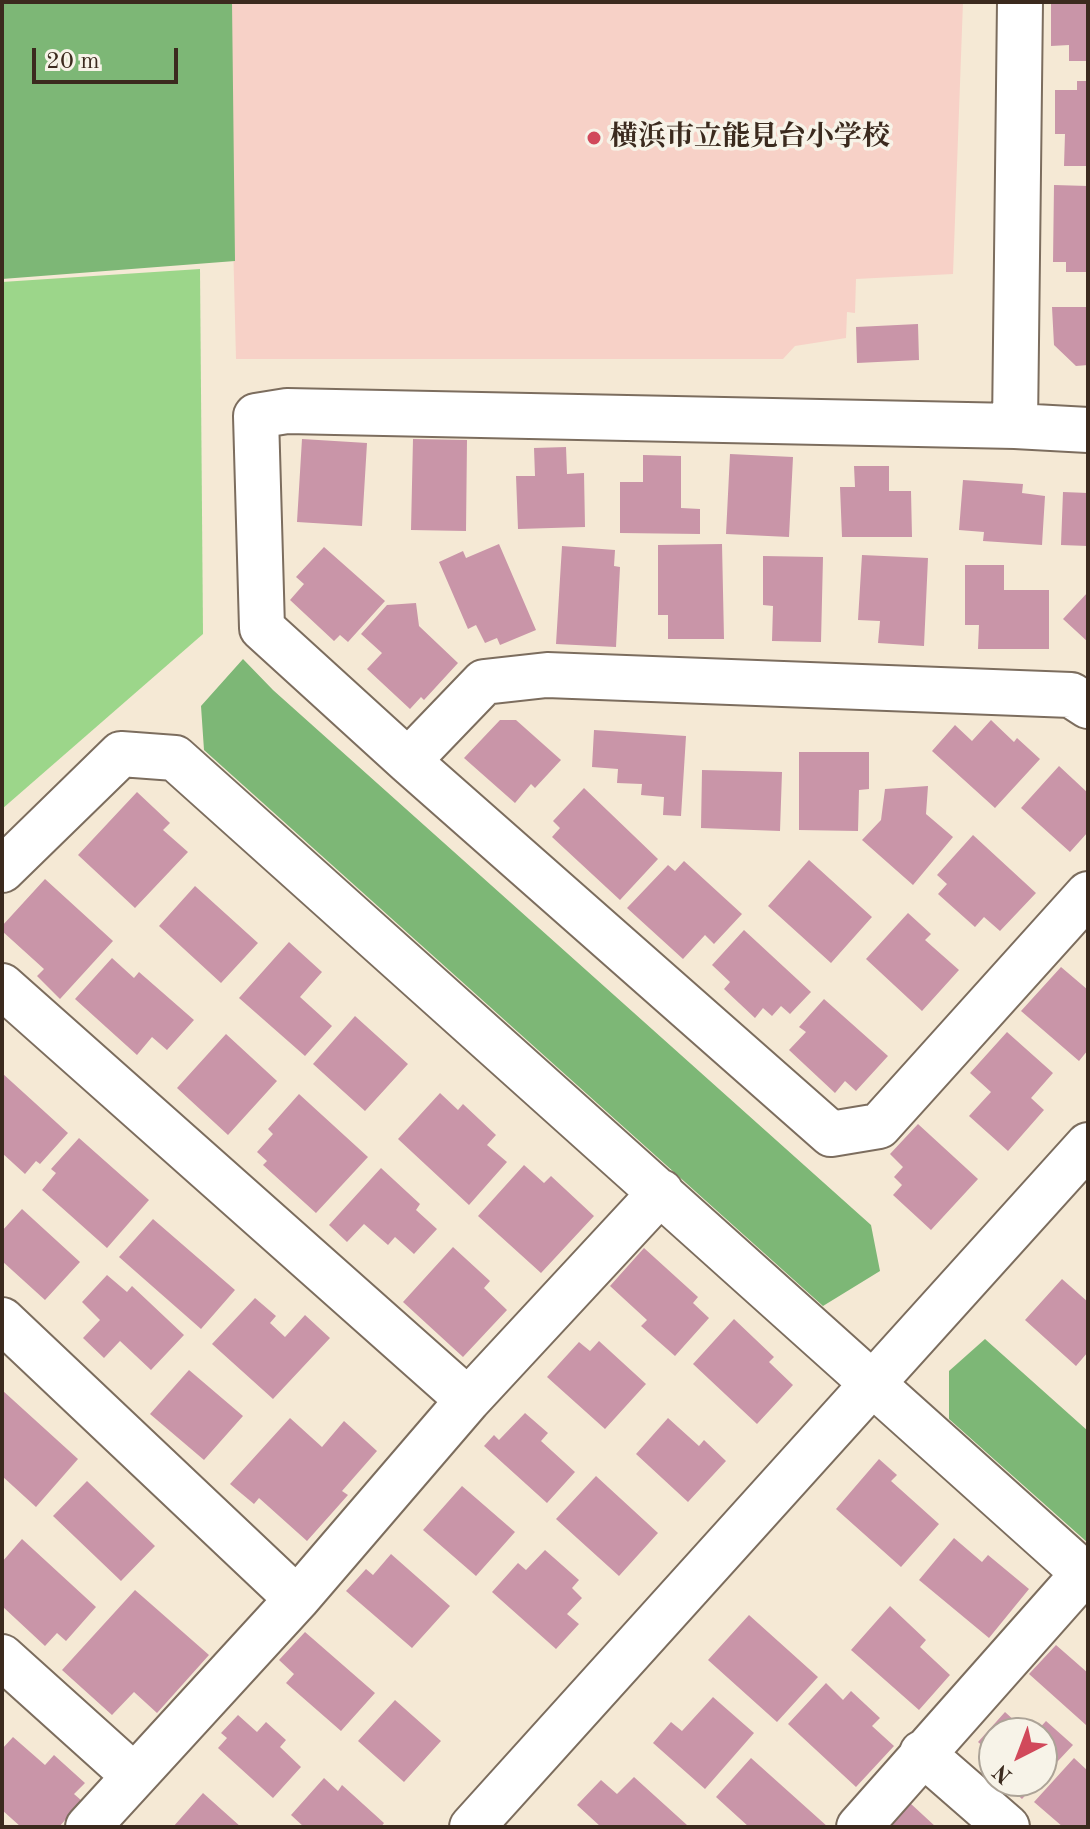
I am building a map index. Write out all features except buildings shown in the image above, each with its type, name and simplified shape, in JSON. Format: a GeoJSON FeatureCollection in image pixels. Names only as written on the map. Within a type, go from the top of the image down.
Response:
{"type":"FeatureCollection","features":[{"type":"Feature","properties":{"kind":"street"},"geometry":{"type":"LineString","coordinates":[[1015,426],[1020,2]]}},
{"type":"Feature","properties":{"kind":"street"},"geometry":{"type":"LineString","coordinates":[[1088,430],[287,411],[256,416],[262,628],[831,1134],[879,1126],[1088,894]]}},
{"type":"Feature","properties":{"kind":"street"},"geometry":{"type":"LineString","coordinates":[[408,761],[484,682],[547,675],[1071,695],[1088,706]]}},
{"type":"Feature","properties":{"kind":"street"},"geometry":{"type":"LineString","coordinates":[[2,870],[121,754],[175,758],[1086,1575],[922,1753],[859,1827]]}},
{"type":"Feature","properties":{"kind":"street"},"geometry":{"type":"LineString","coordinates":[[2,986],[468,1400]]}},
{"type":"Feature","properties":{"kind":"street"},"geometry":{"type":"LineString","coordinates":[[472,1827],[1088,1145]]}},
{"type":"Feature","properties":{"kind":"street"},"geometry":{"type":"LineString","coordinates":[[88,1827],[297,1599],[468,1400],[661,1192]]}},
{"type":"Feature","properties":{"kind":"street"},"geometry":{"type":"LineString","coordinates":[[2,1320],[297,1599]]}},
{"type":"Feature","properties":{"kind":"street"},"geometry":{"type":"LineString","coordinates":[[2,1657],[133,1775]]}},
{"type":"Feature","properties":{"kind":"street"},"geometry":{"type":"LineString","coordinates":[[922,1753],[1007,1827]]}},
{"type":"Feature","properties":{"kind":"shaded area","name":"横浜市立能見台小学校"},"geometry":{"type":"Polygon","coordinates":[[[227,2],[963,2],[953,274],[856,279],[855,313],[847,312],[846,338],[795,346],[783,359],[236,359],[227,2]]]}},
{"type":"Feature","properties":{"kind":"green space"},"geometry":{"type":"Polygon","coordinates":[[[2,2],[232,2],[235,261],[2,279],[2,2]]]}},
{"type":"Feature","properties":{"kind":"green space"},"geometry":{"type":"Polygon","coordinates":[[[200,269],[203,634],[2,809],[2,282],[200,269]]]}},
{"type":"Feature","properties":{"kind":"green space"},"geometry":{"type":"Polygon","coordinates":[[[243,659],[273,690],[871,1225],[880,1271],[823,1306],[204,750],[201,706],[243,659]]]}},
{"type":"Feature","properties":{"kind":"green space"},"geometry":{"type":"Polygon","coordinates":[[[985,1339],[1088,1431],[1088,1543],[949,1419],[949,1371],[985,1339]]]}},
{"type":"Feature","properties":{"kind":"place","name":"横浜市立能見台小学校"},"geometry":{"type":"Point","coordinates":[594,138]}}]}
